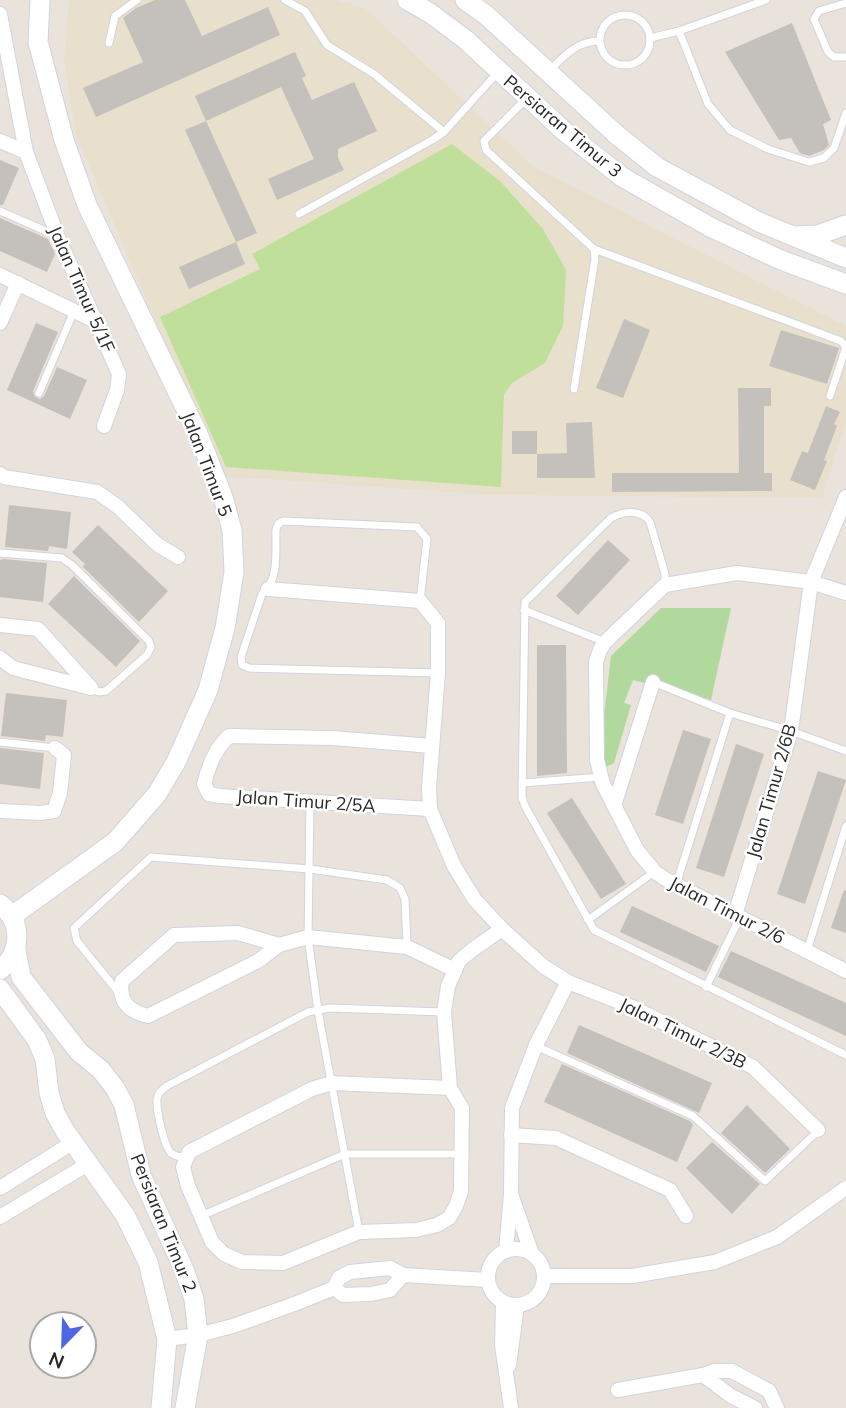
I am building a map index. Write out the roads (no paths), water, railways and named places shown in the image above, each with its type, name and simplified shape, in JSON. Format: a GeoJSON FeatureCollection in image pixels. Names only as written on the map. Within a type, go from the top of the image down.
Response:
{"type":"FeatureCollection","features":[{"type":"Feature","properties":{"kind":"street","name":"Jalan Timur 5"},"geometry":{"type":"LineString","coordinates":[[6,910],[115,842],[157,794],[186,741],[208,690],[225,628],[234,572],[232,530],[218,484],[198,434],[88,205],[64,140],[37,42],[40,0]]}},
{"type":"Feature","properties":{"kind":"street","name":"Persiaran Timur 3"},"geometry":{"type":"LineString","coordinates":[[407,0],[430,13],[466,40],[564,131],[622,177],[712,228],[781,260],[842,283]]}},
{"type":"Feature","properties":{"kind":"street","name":"Persiaran Timur 3"},"geometry":{"type":"LineString","coordinates":[[465,0],[486,15],[617,135],[657,167],[759,222],[846,257]]}},
{"type":"Feature","properties":{"kind":"street","name":"Jalan Timur 5/1F"},"geometry":{"type":"LineString","coordinates":[[0,14],[7,75],[26,152],[58,237],[119,373],[117,390],[104,426]]}},
{"type":"Feature","properties":{"kind":"street"},"geometry":{"type":"LineString","coordinates":[[0,141],[26,152]]}},
{"type":"Feature","properties":{"kind":"street"},"geometry":{"type":"LineString","coordinates":[[792,236],[818,235],[846,225]]}},
{"type":"Feature","properties":{"kind":"street"},"geometry":{"type":"LineString","coordinates":[[842,283],[846,257]]}},
{"type":"Feature","properties":{"kind":"street"},"geometry":{"type":"LineString","coordinates":[[0,275],[97,322]]}},
{"type":"Feature","properties":{"kind":"street"},"geometry":{"type":"LineString","coordinates":[[0,323],[18,283]]}},
{"type":"Feature","properties":{"kind":"street"},"geometry":{"type":"LineString","coordinates":[[1,479],[97,492],[117,506],[158,545],[178,557]]}},
{"type":"Feature","properties":{"kind":"street","name":"Jalan Timur 2/6B"},"geometry":{"type":"LineString","coordinates":[[738,916],[791,731],[811,582],[846,497]]}},
{"type":"Feature","properties":{"kind":"street"},"geometry":{"type":"LineString","coordinates":[[605,642],[665,584],[737,573],[811,582],[846,593]]}},
{"type":"Feature","properties":{"kind":"street"},"geometry":{"type":"LineString","coordinates":[[268,589],[420,601],[438,623],[438,673],[430,809]]}},
{"type":"Feature","properties":{"kind":"street"},"geometry":{"type":"LineString","coordinates":[[0,625],[38,629],[91,688]]}},
{"type":"Feature","properties":{"kind":"street","name":"Jalan Timur 2/6"},"geometry":{"type":"LineString","coordinates":[[605,642],[596,662],[597,760],[601,778],[637,850],[655,872],[676,885],[846,971]]}},
{"type":"Feature","properties":{"kind":"street"},"geometry":{"type":"LineString","coordinates":[[0,658],[13,668],[91,688]]}},
{"type":"Feature","properties":{"kind":"street"},"geometry":{"type":"LineString","coordinates":[[614,806],[653,682]]}},
{"type":"Feature","properties":{"kind":"street","name":"Jalan Timur 2/5A"},"geometry":{"type":"LineString","coordinates":[[430,809],[310,803],[209,794],[204,784],[219,745],[229,736],[332,738],[432,746]]}},
{"type":"Feature","properties":{"kind":"street"},"geometry":{"type":"LineString","coordinates":[[0,811],[54,811],[60,793],[64,755],[55,748]]}},
{"type":"Feature","properties":{"kind":"street","name":"Jalan Timur 2/3B"},"geometry":{"type":"LineString","coordinates":[[430,809],[454,866],[475,900],[543,966],[568,982],[632,1007],[753,1067],[818,1130]]}},
{"type":"Feature","properties":{"kind":"street","name":"Persiaran Timur 2"},"geometry":{"type":"LineString","coordinates":[[6,910],[16,927],[16,950],[21,977],[79,1052],[101,1070],[124,1105],[141,1175],[185,1272],[194,1299],[198,1335],[185,1408]]}},
{"type":"Feature","properties":{"kind":"street"},"geometry":{"type":"LineString","coordinates":[[450,1088],[331,1083],[312,1089],[188,1155],[183,1167],[188,1186],[212,1242],[224,1254],[242,1262],[283,1263],[359,1232],[416,1230],[437,1225],[449,1218],[461,1191],[462,1108],[450,1088],[444,1012],[448,986],[459,961],[502,929]]}},
{"type":"Feature","properties":{"kind":"street"},"geometry":{"type":"LineString","coordinates":[[279,945],[238,933],[174,935],[121,981],[119,993],[127,1007],[136,1014],[148,1016],[258,961],[279,945],[308,937],[407,947],[455,971]]}},
{"type":"Feature","properties":{"kind":"street"},"geometry":{"type":"LineString","coordinates":[[0,970],[16,950]]}},
{"type":"Feature","properties":{"kind":"street"},"geometry":{"type":"LineString","coordinates":[[506,1251],[512,1194],[512,1108],[536,1045],[568,982]]}},
{"type":"Feature","properties":{"kind":"street","name":"Persiaran Timur 2"},"geometry":{"type":"LineString","coordinates":[[0,989],[37,1040],[45,1059],[49,1093],[55,1113],[72,1143],[125,1215],[148,1262],[167,1339],[161,1408]]}},
{"type":"Feature","properties":{"kind":"street"},"geometry":{"type":"LineString","coordinates":[[511,1135],[556,1138],[670,1190],[685,1216]]}},
{"type":"Feature","properties":{"kind":"street"},"geometry":{"type":"LineString","coordinates":[[0,1188],[72,1143]]}},
{"type":"Feature","properties":{"kind":"street"},"geometry":{"type":"LineString","coordinates":[[0,1217],[88,1164]]}},
{"type":"Feature","properties":{"kind":"street"},"geometry":{"type":"LineString","coordinates":[[544,1276],[632,1276],[715,1262],[777,1237],[846,1188]]}},
{"type":"Feature","properties":{"kind":"street"},"geometry":{"type":"LineString","coordinates":[[512,1194],[532,1254],[543,1268],[544,1276],[540,1293],[526,1304],[510,1304],[496,1297],[488,1280],[492,1262],[506,1251],[524,1250],[532,1254]]}},
{"type":"Feature","properties":{"kind":"street"},"geometry":{"type":"LineString","coordinates":[[167,1339],[233,1326],[334,1288],[340,1278],[350,1272],[390,1268],[403,1275],[488,1280]]}},
{"type":"Feature","properties":{"kind":"street"},"geometry":{"type":"LineString","coordinates":[[334,1288],[343,1295],[371,1294],[390,1290],[403,1275]]}},
{"type":"Feature","properties":{"kind":"street"},"geometry":{"type":"LineString","coordinates":[[510,1304],[502,1345],[511,1408]]}},
{"type":"Feature","properties":{"kind":"street"},"geometry":{"type":"LineString","coordinates":[[618,1390],[714,1371],[732,1371],[769,1391],[777,1408]]}},
{"type":"Feature","properties":{"kind":"street"},"geometry":{"type":"LineString","coordinates":[[703,1375],[731,1396],[755,1408]]}},
{"type":"Feature","properties":{"kind":"lane"},"geometry":{"type":"LineString","coordinates":[[109,43],[115,16],[137,0]]}},
{"type":"Feature","properties":{"kind":"lane"},"geometry":{"type":"LineString","coordinates":[[285,0],[305,11],[327,45],[374,74],[444,132]]}},
{"type":"Feature","properties":{"kind":"lane"},"geometry":{"type":"LineString","coordinates":[[650,38],[680,31],[766,0]]}},
{"type":"Feature","properties":{"kind":"lane"},"geometry":{"type":"LineString","coordinates":[[846,3],[819,11],[814,19],[828,52],[834,57],[846,57]]}},
{"type":"Feature","properties":{"kind":"lane"},"geometry":{"type":"LineString","coordinates":[[628,15],[643,23],[650,38],[644,57],[626,66],[607,59],[601,51],[599,41],[605,25],[611,19],[628,15]]}},
{"type":"Feature","properties":{"kind":"lane"},"geometry":{"type":"LineString","coordinates":[[680,31],[708,104],[730,130],[768,149],[809,162],[824,158],[834,148],[846,113]]}},
{"type":"Feature","properties":{"kind":"lane"},"geometry":{"type":"LineString","coordinates":[[548,71],[571,50],[588,41],[599,41]]}},
{"type":"Feature","properties":{"kind":"lane"},"geometry":{"type":"LineString","coordinates":[[299,214],[432,141],[444,132],[498,71]]}},
{"type":"Feature","properties":{"kind":"lane"},"geometry":{"type":"LineString","coordinates":[[528,97],[484,141],[486,150],[594,249],[841,341],[846,347],[830,396]]}},
{"type":"Feature","properties":{"kind":"lane"},"geometry":{"type":"LineString","coordinates":[[0,211],[58,237]]}},
{"type":"Feature","properties":{"kind":"lane"},"geometry":{"type":"LineString","coordinates":[[573,389],[595,259],[594,249]]}},
{"type":"Feature","properties":{"kind":"lane"},"geometry":{"type":"LineString","coordinates":[[39,393],[74,311]]}},
{"type":"Feature","properties":{"kind":"lane"},"geometry":{"type":"LineString","coordinates":[[665,584],[665,573],[650,522],[640,513],[622,513],[611,518],[525,602],[522,783],[525,806],[588,920],[600,935],[846,1055]]}},
{"type":"Feature","properties":{"kind":"lane"},"geometry":{"type":"LineString","coordinates":[[420,601],[427,539],[416,527],[282,522],[276,530],[274,575],[268,589],[262,594],[241,657],[242,665],[249,668],[438,673]]}},
{"type":"Feature","properties":{"kind":"lane"},"geometry":{"type":"LineString","coordinates":[[0,553],[62,558],[149,641],[151,648],[147,655],[106,691],[99,692],[91,688]]}},
{"type":"Feature","properties":{"kind":"lane"},"geometry":{"type":"LineString","coordinates":[[524,611],[605,642]]}},
{"type":"Feature","properties":{"kind":"lane"},"geometry":{"type":"LineString","coordinates":[[653,682],[730,713],[846,751]]}},
{"type":"Feature","properties":{"kind":"lane"},"geometry":{"type":"LineString","coordinates":[[676,885],[730,713]]}},
{"type":"Feature","properties":{"kind":"lane"},"geometry":{"type":"LineString","coordinates":[[0,742],[55,748]]}},
{"type":"Feature","properties":{"kind":"lane"},"geometry":{"type":"LineString","coordinates":[[522,783],[601,778]]}},
{"type":"Feature","properties":{"kind":"lane"},"geometry":{"type":"LineString","coordinates":[[310,803],[308,937],[318,1011],[359,1232]]}},
{"type":"Feature","properties":{"kind":"lane"},"geometry":{"type":"LineString","coordinates":[[807,951],[846,826]]}},
{"type":"Feature","properties":{"kind":"lane"},"geometry":{"type":"LineString","coordinates":[[119,993],[77,941],[74,928],[151,857],[310,869],[387,880],[400,888],[405,899],[407,947]]}},
{"type":"Feature","properties":{"kind":"lane"},"geometry":{"type":"LineString","coordinates":[[588,920],[655,872]]}},
{"type":"Feature","properties":{"kind":"lane"},"geometry":{"type":"LineString","coordinates":[[706,987],[738,916]]}},
{"type":"Feature","properties":{"kind":"lane"},"geometry":{"type":"LineString","coordinates":[[188,1155],[175,1156],[168,1150],[164,1139],[157,1099],[159,1092],[167,1086],[309,1012],[330,1008],[444,1012]]}},
{"type":"Feature","properties":{"kind":"lane"},"geometry":{"type":"LineString","coordinates":[[536,1045],[693,1116],[765,1181],[818,1130]]}},
{"type":"Feature","properties":{"kind":"lane"},"geometry":{"type":"LineString","coordinates":[[201,1216],[345,1154],[461,1154]]}}]}
